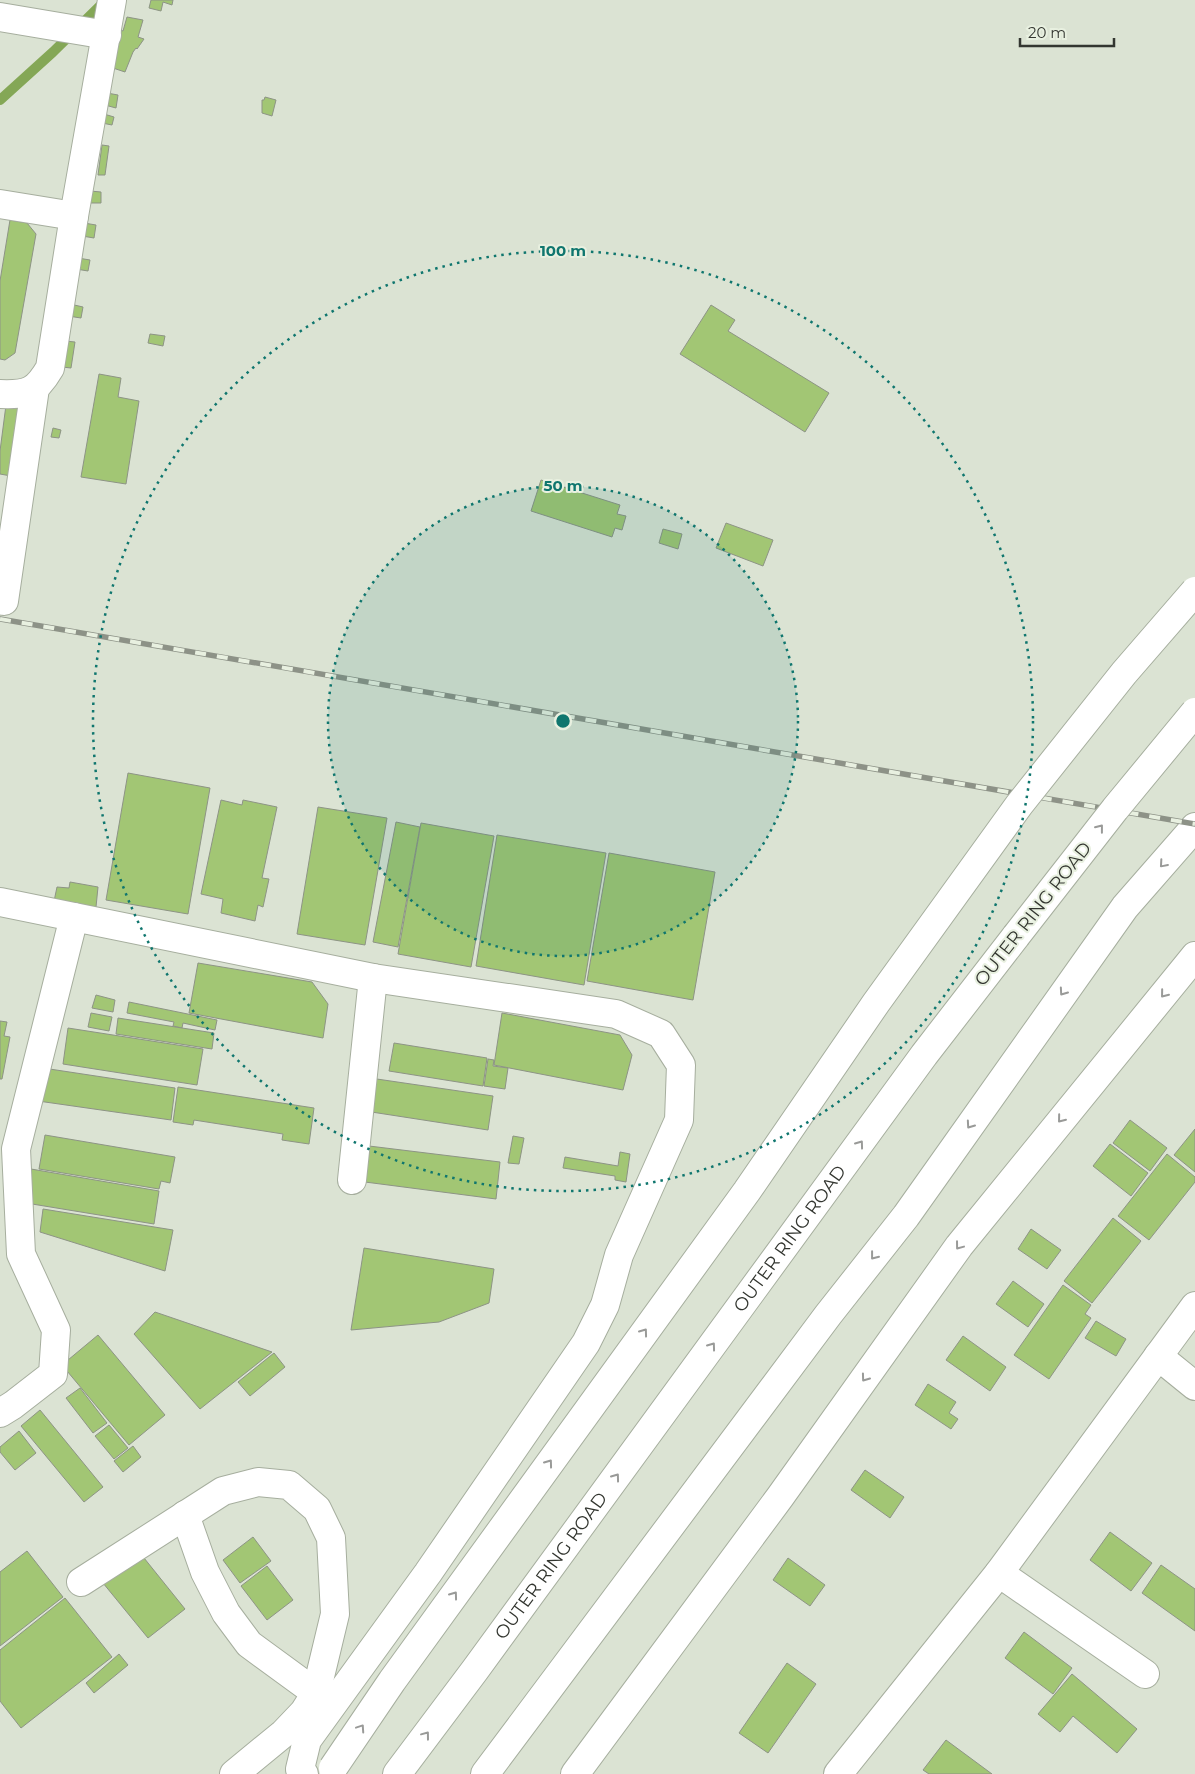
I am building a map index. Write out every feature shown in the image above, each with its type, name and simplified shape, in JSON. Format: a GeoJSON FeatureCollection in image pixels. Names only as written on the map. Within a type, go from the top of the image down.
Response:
{"type":"FeatureCollection","features":[{"type":"Feature","properties":{"kind":"main road"},"geometry":{"type":"LineString","coordinates":[[0,394],[22,394],[35,388],[42,382],[50,368],[74,216],[112,0]]}},
{"type":"Feature","properties":{"kind":"main road"},"geometry":{"type":"LineString","coordinates":[[0,16],[107,35]]}},
{"type":"Feature","properties":{"kind":"main road"},"geometry":{"type":"LineString","coordinates":[[0,204],[74,216]]}},
{"type":"Feature","properties":{"kind":"main road"},"geometry":{"type":"LineString","coordinates":[[4,600],[35,388]]}},
{"type":"Feature","properties":{"kind":"main road"},"geometry":{"type":"LineString","coordinates":[[332,1771],[392,1682],[747,1191],[898,972],[1019,805],[1124,673],[1195,591]]}},
{"type":"Feature","properties":{"kind":"main road","name":"OUTER RING ROAD"},"geometry":{"type":"LineString","coordinates":[[397,1774],[924,1055],[1115,809],[1195,712]]}},
{"type":"Feature","properties":{"kind":"main road"},"geometry":{"type":"LineString","coordinates":[[485,1774],[822,1323],[906,1216],[1125,907],[1195,827]]}},
{"type":"Feature","properties":{"kind":"main road"},"geometry":{"type":"LineString","coordinates":[[0,902],[373,978],[616,1014],[661,1034],[681,1065],[679,1120],[619,1255],[605,1305],[586,1343],[428,1573],[307,1740],[300,1769],[304,1774]]}},
{"type":"Feature","properties":{"kind":"main road"},"geometry":{"type":"LineString","coordinates":[[0,1413],[14,1405],[52,1374],[56,1330],[21,1254],[16,1149],[74,917]]}},
{"type":"Feature","properties":{"kind":"main road"},"geometry":{"type":"LineString","coordinates":[[575,1774],[780,1497],[959,1246],[1195,956]]}},
{"type":"Feature","properties":{"kind":"main road"},"geometry":{"type":"LineString","coordinates":[[352,1180],[373,978]]}},
{"type":"Feature","properties":{"kind":"main road"},"geometry":{"type":"LineString","coordinates":[[844,1772],[999,1573],[1195,1306]]}},
{"type":"Feature","properties":{"kind":"main road"},"geometry":{"type":"LineString","coordinates":[[1158,1356],[1195,1386]]}},
{"type":"Feature","properties":{"kind":"main road"},"geometry":{"type":"LineString","coordinates":[[80,1582],[223,1491],[258,1482],[289,1485],[317,1509],[331,1538],[335,1614],[316,1693],[304,1712],[284,1734],[234,1774]]}},
{"type":"Feature","properties":{"kind":"main road"},"geometry":{"type":"LineString","coordinates":[[185,1515],[205,1572],[226,1613],[249,1644],[316,1693]]}},
{"type":"Feature","properties":{"kind":"main road"},"geometry":{"type":"LineString","coordinates":[[999,1573],[1144,1674]]}},
{"type":"Feature","properties":{"kind":"building"},"geometry":{"type":"Polygon","coordinates":[[[151,0],[173,0],[172,5],[163,2],[161,11],[149,8],[151,0]]]}},
{"type":"Feature","properties":{"kind":"building"},"geometry":{"type":"Polygon","coordinates":[[[127,17],[143,20],[138,37],[144,39],[133,52],[125,72],[110,67],[120,30],[123,31],[127,17]]]}},
{"type":"Feature","properties":{"kind":"building"},"geometry":{"type":"Polygon","coordinates":[[[107,93],[118,95],[116,108],[105,105],[107,93]]]}},
{"type":"Feature","properties":{"kind":"building"},"geometry":{"type":"Polygon","coordinates":[[[265,97],[276,100],[272,116],[262,113],[262,100],[265,97]]]}},
{"type":"Feature","properties":{"kind":"building"},"geometry":{"type":"Polygon","coordinates":[[[104,114],[114,117],[112,125],[102,123],[104,114]]]}},
{"type":"Feature","properties":{"kind":"building"},"geometry":{"type":"Polygon","coordinates":[[[102,145],[109,146],[105,175],[98,175],[102,145]]]}},
{"type":"Feature","properties":{"kind":"building"},"geometry":{"type":"Polygon","coordinates":[[[90,191],[101,192],[101,203],[89,203],[90,191]]]}},
{"type":"Feature","properties":{"kind":"building"},"geometry":{"type":"Polygon","coordinates":[[[10,220],[27,223],[36,234],[15,353],[5,360],[0,359],[0,281],[10,220]]]}},
{"type":"Feature","properties":{"kind":"building"},"geometry":{"type":"Polygon","coordinates":[[[84,223],[96,225],[94,238],[82,236],[84,223]]]}},
{"type":"Feature","properties":{"kind":"building"},"geometry":{"type":"Polygon","coordinates":[[[78,258],[90,260],[88,271],[76,269],[78,258]]]}},
{"type":"Feature","properties":{"kind":"building"},"geometry":{"type":"Polygon","coordinates":[[[70,304],[83,307],[81,318],[68,316],[70,304]]]}},
{"type":"Feature","properties":{"kind":"building"},"geometry":{"type":"Polygon","coordinates":[[[711,305],[735,320],[728,331],[829,393],[805,432],[680,354],[711,305]]]}},
{"type":"Feature","properties":{"kind":"building"},"geometry":{"type":"Polygon","coordinates":[[[150,334],[165,336],[163,346],[148,343],[150,334]]]}},
{"type":"Feature","properties":{"kind":"building"},"geometry":{"type":"Polygon","coordinates":[[[65,341],[75,342],[71,368],[62,367],[65,341]]]}},
{"type":"Feature","properties":{"kind":"building"},"geometry":{"type":"Polygon","coordinates":[[[99,374],[121,378],[118,397],[139,401],[126,484],[81,477],[99,374]]]}},
{"type":"Feature","properties":{"kind":"building"},"geometry":{"type":"Polygon","coordinates":[[[6,405],[20,407],[11,476],[0,474],[0,451],[6,405]]]}},
{"type":"Feature","properties":{"kind":"building"},"geometry":{"type":"Polygon","coordinates":[[[53,428],[61,430],[59,438],[51,437],[53,428]]]}},
{"type":"Feature","properties":{"kind":"building"},"geometry":{"type":"Polygon","coordinates":[[[541,480],[620,505],[617,514],[626,516],[622,530],[615,528],[612,537],[531,511],[541,480]]]}},
{"type":"Feature","properties":{"kind":"building"},"geometry":{"type":"Polygon","coordinates":[[[726,523],[773,540],[763,566],[716,548],[726,523]]]}},
{"type":"Feature","properties":{"kind":"building"},"geometry":{"type":"Polygon","coordinates":[[[663,529],[682,534],[678,549],[659,543],[663,529]]]}},
{"type":"Feature","properties":{"kind":"building"},"geometry":{"type":"Polygon","coordinates":[[[128,773],[210,788],[188,914],[106,900],[128,773]]]}},
{"type":"Feature","properties":{"kind":"building"},"geometry":{"type":"Polygon","coordinates":[[[221,800],[242,805],[243,800],[277,807],[262,878],[269,879],[263,907],[258,905],[255,921],[221,913],[223,899],[201,894],[221,800]]]}},
{"type":"Feature","properties":{"kind":"building"},"geometry":{"type":"Polygon","coordinates":[[[318,807],[387,818],[365,945],[297,934],[318,807]]]}},
{"type":"Feature","properties":{"kind":"building"},"geometry":{"type":"Polygon","coordinates":[[[396,822],[420,827],[398,947],[373,942],[396,822]]]}},
{"type":"Feature","properties":{"kind":"building"},"geometry":{"type":"Polygon","coordinates":[[[421,823],[494,836],[471,967],[398,954],[421,823]]]}},
{"type":"Feature","properties":{"kind":"building"},"geometry":{"type":"Polygon","coordinates":[[[497,835],[606,853],[584,985],[476,966],[497,835]]]}},
{"type":"Feature","properties":{"kind":"building"},"geometry":{"type":"Polygon","coordinates":[[[609,853],[715,872],[693,1000],[587,981],[609,853]]]}},
{"type":"Feature","properties":{"kind":"building"},"geometry":{"type":"Polygon","coordinates":[[[70,882],[98,887],[96,907],[65,902],[53,906],[57,887],[69,888],[70,882]]]}},
{"type":"Feature","properties":{"kind":"building"},"geometry":{"type":"Polygon","coordinates":[[[198,963],[312,982],[328,1004],[323,1038],[189,1013],[198,963]]]}},
{"type":"Feature","properties":{"kind":"building"},"geometry":{"type":"Polygon","coordinates":[[[96,995],[115,1000],[113,1012],[92,1008],[96,995]]]}},
{"type":"Feature","properties":{"kind":"building"},"geometry":{"type":"Polygon","coordinates":[[[129,1002],[217,1020],[215,1030],[183,1023],[182,1028],[173,1026],[174,1022],[127,1013],[129,1002]]]}},
{"type":"Feature","properties":{"kind":"building"},"geometry":{"type":"Polygon","coordinates":[[[91,1013],[112,1017],[109,1031],[88,1027],[91,1013]]]}},
{"type":"Feature","properties":{"kind":"building"},"geometry":{"type":"Polygon","coordinates":[[[502,1013],[620,1035],[632,1055],[623,1090],[494,1065],[502,1013]]]}},
{"type":"Feature","properties":{"kind":"building"},"geometry":{"type":"Polygon","coordinates":[[[118,1018],[214,1033],[212,1049],[116,1034],[118,1018]]]}},
{"type":"Feature","properties":{"kind":"building"},"geometry":{"type":"Polygon","coordinates":[[[0,1021],[7,1022],[4,1036],[10,1037],[2,1079],[0,1079],[0,1021]]]}},
{"type":"Feature","properties":{"kind":"building"},"geometry":{"type":"Polygon","coordinates":[[[68,1028],[203,1049],[197,1085],[63,1064],[68,1028]]]}},
{"type":"Feature","properties":{"kind":"building"},"geometry":{"type":"Polygon","coordinates":[[[394,1043],[487,1058],[483,1086],[389,1071],[394,1043]]]}},
{"type":"Feature","properties":{"kind":"building"},"geometry":{"type":"Polygon","coordinates":[[[488,1059],[494,1060],[493,1066],[508,1068],[505,1089],[484,1086],[488,1059]]]}},
{"type":"Feature","properties":{"kind":"building"},"geometry":{"type":"Polygon","coordinates":[[[43,1068],[175,1088],[171,1120],[38,1101],[43,1068]]]}},
{"type":"Feature","properties":{"kind":"building"},"geometry":{"type":"Polygon","coordinates":[[[370,1078],[493,1096],[488,1130],[365,1111],[370,1078]]]}},
{"type":"Feature","properties":{"kind":"building"},"geometry":{"type":"Polygon","coordinates":[[[178,1087],[314,1108],[309,1144],[282,1140],[283,1134],[194,1120],[193,1125],[173,1122],[178,1087]]]}},
{"type":"Feature","properties":{"kind":"building"},"geometry":{"type":"Polygon","coordinates":[[[1130,1120],[1167,1148],[1150,1171],[1113,1143],[1130,1120]]]}},
{"type":"Feature","properties":{"kind":"building"},"geometry":{"type":"Polygon","coordinates":[[[1195,1129],[1195,1172],[1174,1155],[1195,1129]]]}},
{"type":"Feature","properties":{"kind":"building"},"geometry":{"type":"Polygon","coordinates":[[[45,1135],[175,1157],[170,1183],[161,1181],[159,1189],[39,1169],[45,1135]]]}},
{"type":"Feature","properties":{"kind":"building"},"geometry":{"type":"Polygon","coordinates":[[[513,1136],[524,1138],[519,1164],[508,1163],[513,1136]]]}},
{"type":"Feature","properties":{"kind":"building"},"geometry":{"type":"Polygon","coordinates":[[[1110,1144],[1148,1173],[1131,1196],[1093,1166],[1110,1144]]]}},
{"type":"Feature","properties":{"kind":"building"},"geometry":{"type":"Polygon","coordinates":[[[369,1146],[500,1162],[496,1199],[365,1182],[369,1146]]]}},
{"type":"Feature","properties":{"kind":"building"},"geometry":{"type":"Polygon","coordinates":[[[620,1152],[630,1154],[626,1182],[615,1180],[615,1176],[563,1168],[565,1157],[618,1166],[620,1152]]]}},
{"type":"Feature","properties":{"kind":"building"},"geometry":{"type":"Polygon","coordinates":[[[1167,1154],[1195,1177],[1195,1182],[1149,1240],[1118,1216],[1167,1154]]]}},
{"type":"Feature","properties":{"kind":"building"},"geometry":{"type":"Polygon","coordinates":[[[31,1169],[159,1191],[154,1224],[26,1203],[31,1169]]]}},
{"type":"Feature","properties":{"kind":"building"},"geometry":{"type":"Polygon","coordinates":[[[43,1209],[173,1230],[165,1271],[40,1232],[43,1209]]]}},
{"type":"Feature","properties":{"kind":"building"},"geometry":{"type":"Polygon","coordinates":[[[1113,1218],[1141,1241],[1092,1303],[1064,1281],[1113,1218]]]}},
{"type":"Feature","properties":{"kind":"building"},"geometry":{"type":"Polygon","coordinates":[[[1031,1229],[1061,1250],[1047,1269],[1018,1249],[1031,1229]]]}},
{"type":"Feature","properties":{"kind":"building"},"geometry":{"type":"Polygon","coordinates":[[[364,1248],[494,1269],[489,1303],[439,1322],[351,1330],[364,1248]]]}},
{"type":"Feature","properties":{"kind":"building"},"geometry":{"type":"Polygon","coordinates":[[[1013,1281],[1044,1304],[1028,1327],[996,1304],[1013,1281]]]}},
{"type":"Feature","properties":{"kind":"building"},"geometry":{"type":"Polygon","coordinates":[[[1063,1285],[1091,1305],[1085,1314],[1091,1318],[1049,1379],[1014,1355],[1063,1285]]]}},
{"type":"Feature","properties":{"kind":"building"},"geometry":{"type":"Polygon","coordinates":[[[155,1312],[272,1352],[200,1409],[134,1334],[155,1312]]]}},
{"type":"Feature","properties":{"kind":"building"},"geometry":{"type":"Polygon","coordinates":[[[1096,1321],[1126,1339],[1116,1356],[1085,1338],[1096,1321]]]}},
{"type":"Feature","properties":{"kind":"building"},"geometry":{"type":"Polygon","coordinates":[[[98,1335],[165,1415],[129,1445],[62,1365],[98,1335]]]}},
{"type":"Feature","properties":{"kind":"building"},"geometry":{"type":"Polygon","coordinates":[[[963,1336],[1006,1367],[990,1391],[946,1360],[963,1336]]]}},
{"type":"Feature","properties":{"kind":"building"},"geometry":{"type":"Polygon","coordinates":[[[274,1353],[285,1367],[250,1396],[238,1382],[274,1353]]]}},
{"type":"Feature","properties":{"kind":"building"},"geometry":{"type":"Polygon","coordinates":[[[928,1384],[956,1402],[949,1413],[958,1419],[951,1429],[915,1405],[928,1384]]]}},
{"type":"Feature","properties":{"kind":"building"},"geometry":{"type":"Polygon","coordinates":[[[80,1388],[107,1423],[93,1433],[66,1398],[80,1388]]]}},
{"type":"Feature","properties":{"kind":"building"},"geometry":{"type":"Polygon","coordinates":[[[40,1410],[103,1487],[84,1502],[21,1426],[40,1410]]]}},
{"type":"Feature","properties":{"kind":"building"},"geometry":{"type":"Polygon","coordinates":[[[109,1425],[128,1448],[114,1459],[95,1436],[109,1425]]]}},
{"type":"Feature","properties":{"kind":"building"},"geometry":{"type":"Polygon","coordinates":[[[19,1431],[36,1453],[15,1470],[0,1452],[0,1447],[19,1431]]]}},
{"type":"Feature","properties":{"kind":"building"},"geometry":{"type":"Polygon","coordinates":[[[133,1446],[141,1457],[123,1472],[114,1461],[133,1446]]]}},
{"type":"Feature","properties":{"kind":"building"},"geometry":{"type":"Polygon","coordinates":[[[865,1470],[904,1497],[890,1518],[851,1490],[865,1470]]]}},
{"type":"Feature","properties":{"kind":"building"},"geometry":{"type":"Polygon","coordinates":[[[1110,1532],[1152,1563],[1131,1591],[1090,1560],[1110,1532]]]}},
{"type":"Feature","properties":{"kind":"building"},"geometry":{"type":"Polygon","coordinates":[[[253,1537],[271,1561],[240,1583],[223,1560],[253,1537]]]}},
{"type":"Feature","properties":{"kind":"building"},"geometry":{"type":"Polygon","coordinates":[[[27,1551],[63,1597],[0,1646],[0,1572],[27,1551]]]}},
{"type":"Feature","properties":{"kind":"building"},"geometry":{"type":"Polygon","coordinates":[[[140,1553],[185,1609],[148,1638],[103,1583],[140,1553]]]}},
{"type":"Feature","properties":{"kind":"building"},"geometry":{"type":"Polygon","coordinates":[[[788,1558],[825,1585],[810,1606],[773,1580],[788,1558]]]}},
{"type":"Feature","properties":{"kind":"building"},"geometry":{"type":"Polygon","coordinates":[[[1161,1565],[1195,1589],[1195,1631],[1142,1593],[1161,1565]]]}},
{"type":"Feature","properties":{"kind":"building"},"geometry":{"type":"Polygon","coordinates":[[[267,1566],[293,1600],[267,1620],[241,1586],[267,1566]]]}},
{"type":"Feature","properties":{"kind":"building"},"geometry":{"type":"Polygon","coordinates":[[[65,1598],[112,1657],[21,1728],[0,1701],[0,1650],[65,1598]]]}},
{"type":"Feature","properties":{"kind":"building"},"geometry":{"type":"Polygon","coordinates":[[[1024,1632],[1072,1668],[1053,1694],[1005,1658],[1024,1632]]]}},
{"type":"Feature","properties":{"kind":"building"},"geometry":{"type":"Polygon","coordinates":[[[119,1654],[128,1665],[94,1693],[86,1683],[119,1654]]]}},
{"type":"Feature","properties":{"kind":"building"},"geometry":{"type":"Polygon","coordinates":[[[787,1663],[816,1684],[768,1753],[739,1733],[787,1663]]]}},
{"type":"Feature","properties":{"kind":"building"},"geometry":{"type":"Polygon","coordinates":[[[1072,1674],[1137,1729],[1117,1753],[1073,1716],[1060,1732],[1038,1714],[1072,1674]]]}},
{"type":"Feature","properties":{"kind":"building"},"geometry":{"type":"Polygon","coordinates":[[[946,1740],[992,1774],[929,1774],[923,1770],[946,1740]]]}},
{"type":"Feature","properties":{"kind":"waterway"},"geometry":{"type":"LineString","coordinates":[[0,100],[105,1]]}},
{"type":"Feature","properties":{"kind":"railway"},"geometry":{"type":"LineString","coordinates":[[0,619],[1195,824]]}}]}
